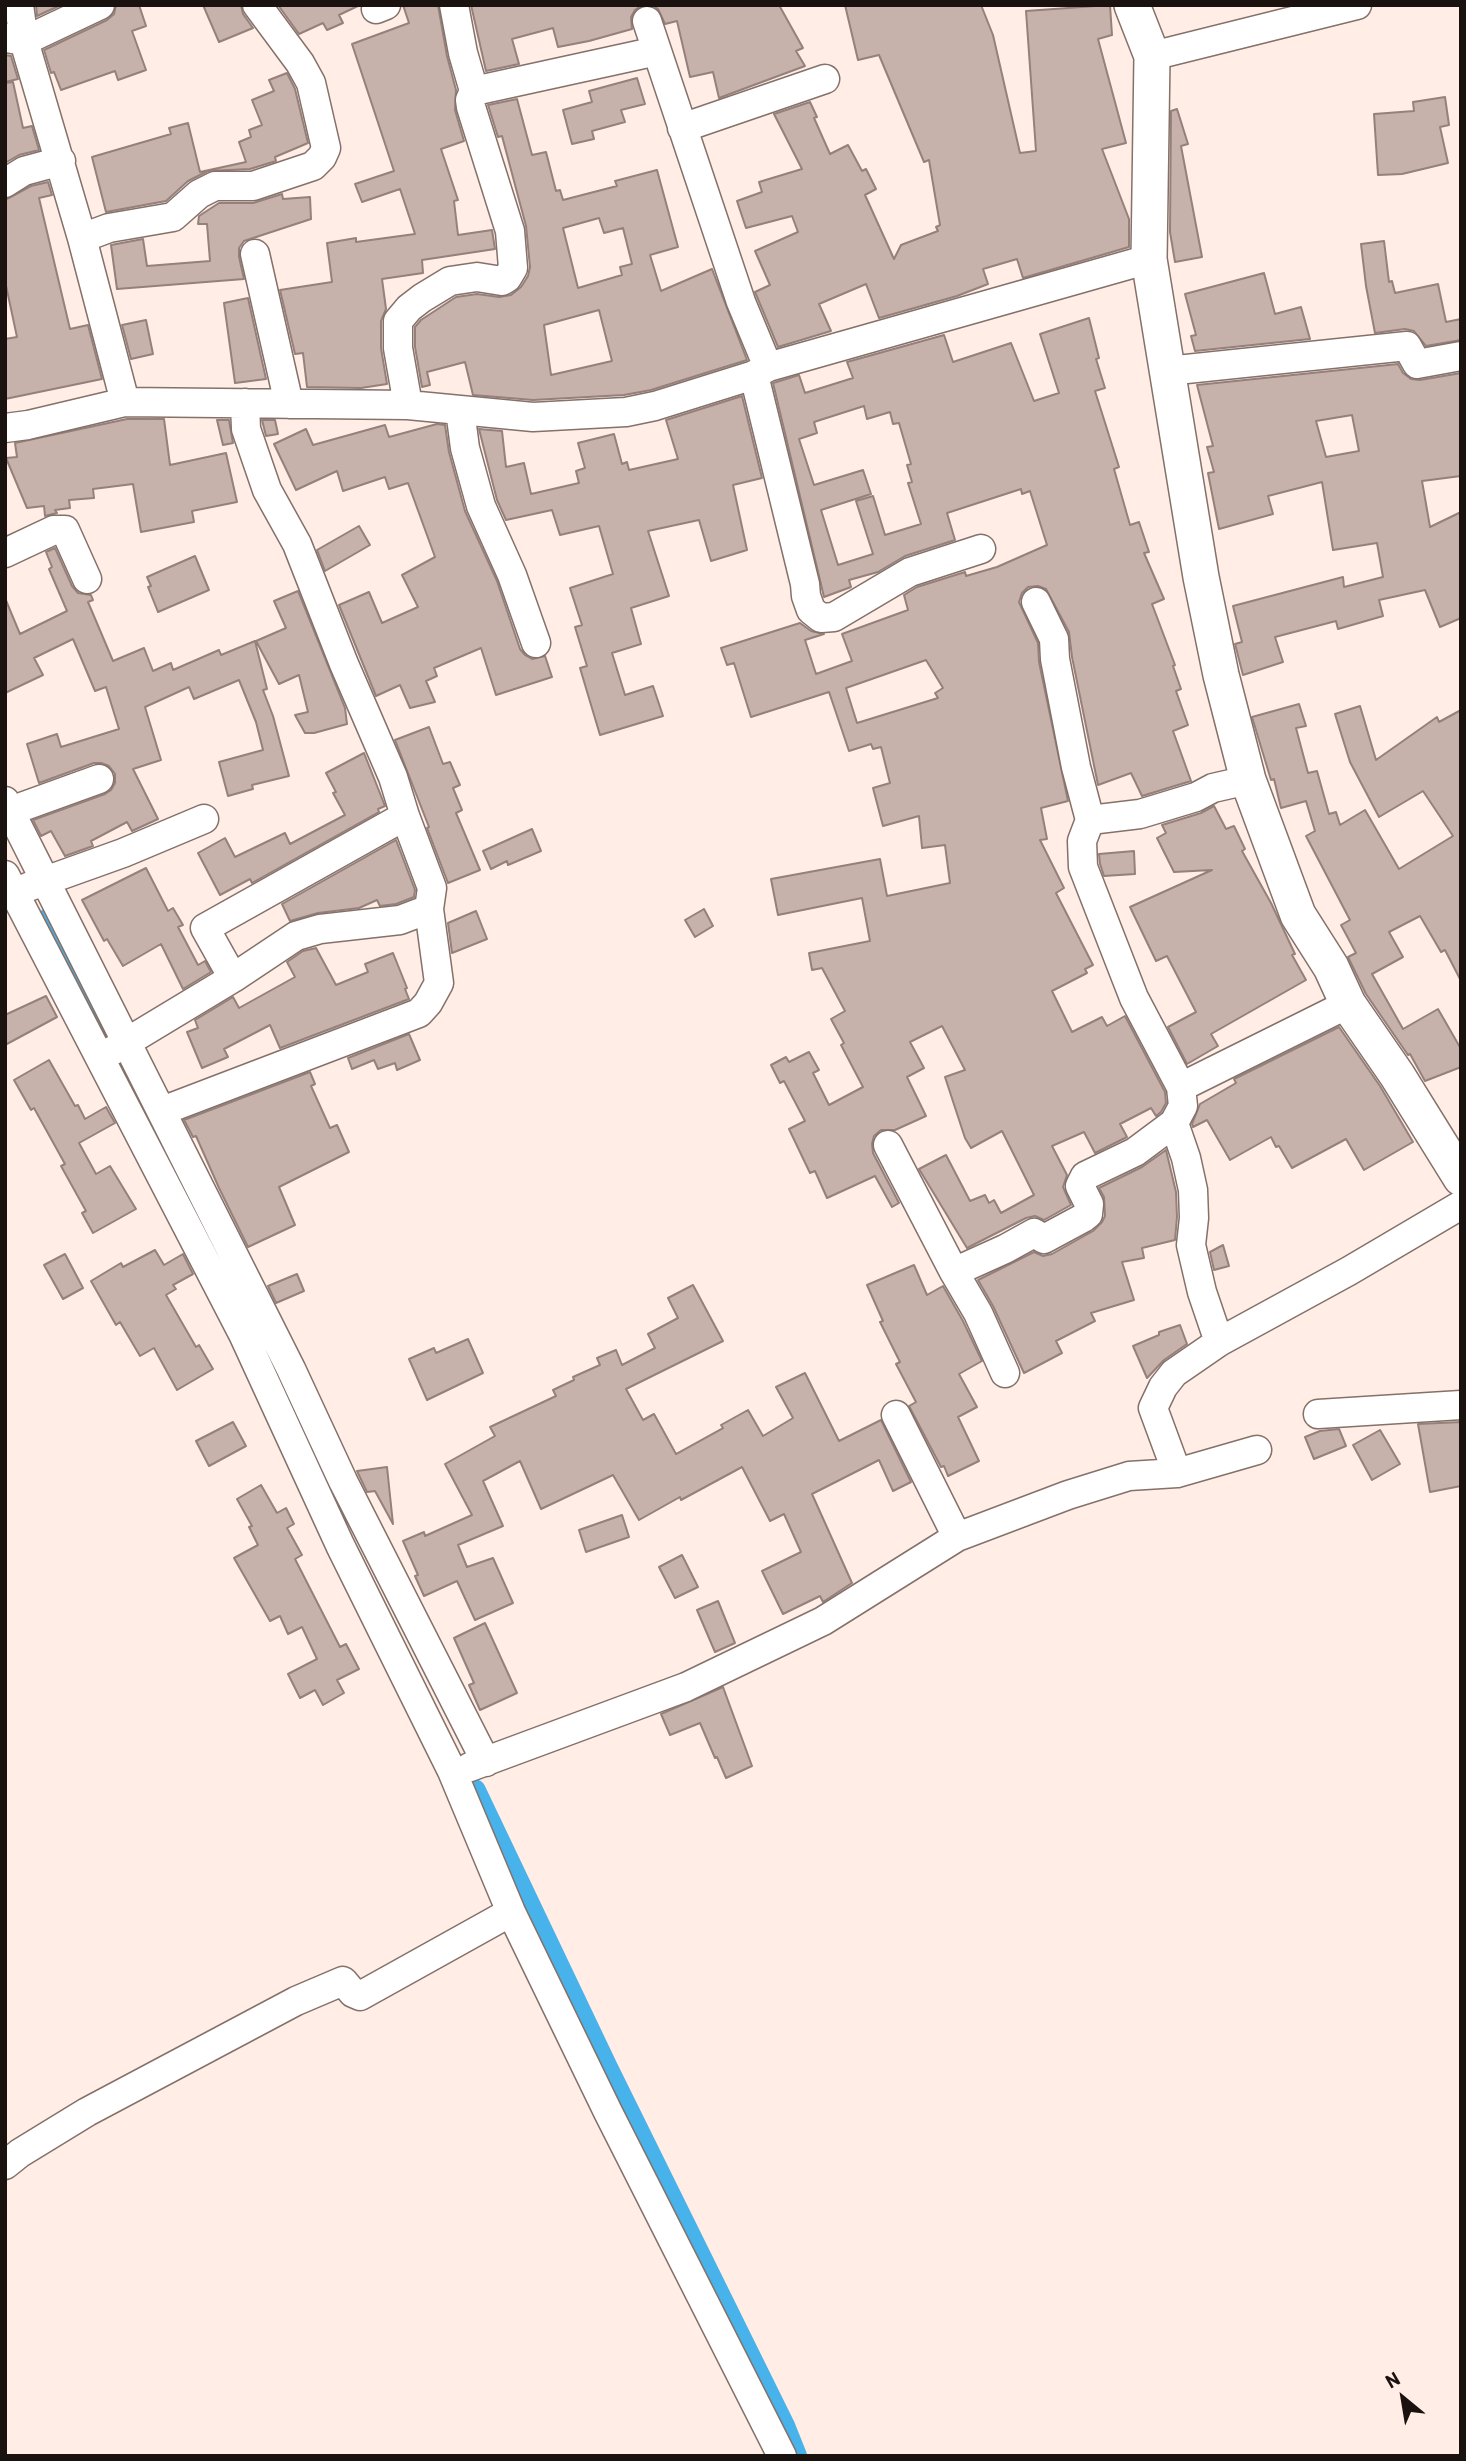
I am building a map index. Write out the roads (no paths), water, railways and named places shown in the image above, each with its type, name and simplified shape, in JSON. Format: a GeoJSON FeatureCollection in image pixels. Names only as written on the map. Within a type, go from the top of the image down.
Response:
{"type":"FeatureCollection","features":[{"type":"Feature","properties":{"kind":"street"},"geometry":{"type":"LineString","coordinates":[[19,5],[15,39],[61,161],[125,402]]}},
{"type":"Feature","properties":{"kind":"street"},"geometry":{"type":"LineString","coordinates":[[15,39],[100,5]]}},
{"type":"Feature","properties":{"kind":"street"},"geometry":{"type":"LineString","coordinates":[[82,237],[109,228],[173,217],[199,194],[215,186],[253,186],[313,166],[322,158],[326,148],[311,83],[300,63],[257,5]]}},
{"type":"Feature","properties":{"kind":"street"},"geometry":{"type":"LineString","coordinates":[[408,405],[398,348],[398,321],[409,308],[450,281],[477,277],[502,281],[508,278],[513,268],[510,231],[471,107],[470,100],[474,91],[463,53],[454,5]]}},
{"type":"Feature","properties":{"kind":"street"},"geometry":{"type":"LineString","coordinates":[[1132,5],[1152,56],[1149,259],[1201,577],[1248,780],[1298,915],[1331,967],[1348,1004],[1397,1075],[1461,1178]]}},
{"type":"Feature","properties":{"kind":"street"},"geometry":{"type":"LineString","coordinates":[[1152,56],[1357,5]]}},
{"type":"Feature","properties":{"kind":"street"},"geometry":{"type":"LineString","coordinates":[[647,21],[741,302],[761,371],[811,610],[821,618],[834,617],[910,572],[981,550]]}},
{"type":"Feature","properties":{"kind":"street"},"geometry":{"type":"LineString","coordinates":[[474,91],[657,51]]}},
{"type":"Feature","properties":{"kind":"street"},"geometry":{"type":"LineString","coordinates":[[682,128],[825,79]]}},
{"type":"Feature","properties":{"kind":"street"},"geometry":{"type":"LineString","coordinates":[[5,183],[24,171],[61,161]]}},
{"type":"Feature","properties":{"kind":"street"},"geometry":{"type":"LineString","coordinates":[[255,254],[289,404]]}},
{"type":"Feature","properties":{"kind":"street"},"geometry":{"type":"LineString","coordinates":[[5,428],[125,402],[408,405],[533,417],[626,412],[655,406],[761,371],[1149,259]]}},
{"type":"Feature","properties":{"kind":"street"},"geometry":{"type":"LineString","coordinates":[[1167,371],[1407,346],[1417,364],[1461,356]]}},
{"type":"Feature","properties":{"kind":"street"},"geometry":{"type":"LineString","coordinates":[[162,1111],[419,1013],[439,983],[429,909],[432,888],[393,777],[344,664],[297,544],[267,490],[246,429],[245,402]]}},
{"type":"Feature","properties":{"kind":"street"},"geometry":{"type":"LineString","coordinates":[[460,410],[465,448],[481,506],[512,575],[536,643]]}},
{"type":"Feature","properties":{"kind":"street"},"geometry":{"type":"LineString","coordinates":[[5,553],[54,530],[65,530],[87,579]]}},
{"type":"Feature","properties":{"kind":"street"},"geometry":{"type":"LineString","coordinates":[[954,1272],[1034,1233],[1044,1239],[1083,1218],[1088,1214],[1089,1204],[1080,1186],[1085,1176],[1135,1152],[1174,1123],[1183,1106],[1181,1087],[1134,998],[1083,867],[1082,842],[1090,820],[1076,767],[1055,659],[1054,639],[1036,602]]}},
{"type":"Feature","properties":{"kind":"street"},"geometry":{"type":"LineString","coordinates":[[99,779],[7,808],[25,884],[114,1049],[340,1545],[469,1767]]}},
{"type":"Feature","properties":{"kind":"street"},"geometry":{"type":"LineString","coordinates":[[1090,820],[1140,814],[1196,797],[1213,788],[1248,780]]}},
{"type":"Feature","properties":{"kind":"street"},"geometry":{"type":"LineString","coordinates":[[233,978],[205,928],[405,816]]}},
{"type":"Feature","properties":{"kind":"street"},"geometry":{"type":"LineString","coordinates":[[25,884],[123,853],[204,820]]}},
{"type":"Feature","properties":{"kind":"street"},"geometry":{"type":"LineString","coordinates":[[114,1049],[233,978],[280,945],[308,931],[400,920],[429,909]]}},
{"type":"Feature","properties":{"kind":"street"},"geometry":{"type":"LineString","coordinates":[[1181,1087],[1348,1004]]}},
{"type":"Feature","properties":{"kind":"street"},"geometry":{"type":"LineString","coordinates":[[114,1049],[162,1111],[291,1369],[469,1767],[511,1912],[614,2124],[782,2456]]}},
{"type":"Feature","properties":{"kind":"street"},"geometry":{"type":"LineString","coordinates":[[1174,1123],[1193,1190],[1191,1245],[1202,1292],[1219,1342]]}},
{"type":"Feature","properties":{"kind":"street"},"geometry":{"type":"LineString","coordinates":[[888,1144],[978,1313],[1005,1373]]}},
{"type":"Feature","properties":{"kind":"street"},"geometry":{"type":"LineString","coordinates":[[1177,1473],[1153,1408],[1163,1387],[1174,1373],[1219,1342],[1349,1271],[1461,1205]]}},
{"type":"Feature","properties":{"kind":"street"},"geometry":{"type":"LineString","coordinates":[[1318,1414],[1461,1405]]}},
{"type":"Feature","properties":{"kind":"street"},"geometry":{"type":"LineString","coordinates":[[896,1415],[957,1537]]}},
{"type":"Feature","properties":{"kind":"street"},"geometry":{"type":"LineString","coordinates":[[469,1767],[686,1687],[823,1621],[957,1537],[1069,1495],[1129,1476],[1177,1473],[1257,1450]]}},
{"type":"Feature","properties":{"kind":"street"},"geometry":{"type":"LineString","coordinates":[[5,2165],[87,2112],[296,2001],[343,1981],[353,1993],[360,1996],[511,1912]]}},
{"type":"Feature","properties":{"kind":"waterway"},"geometry":{"type":"LineString","coordinates":[[50,919],[111,1052]]}},
{"type":"Feature","properties":{"kind":"waterway"},"geometry":{"type":"LineString","coordinates":[[474,1791],[606,2068],[783,2426],[795,2456]]}}]}
